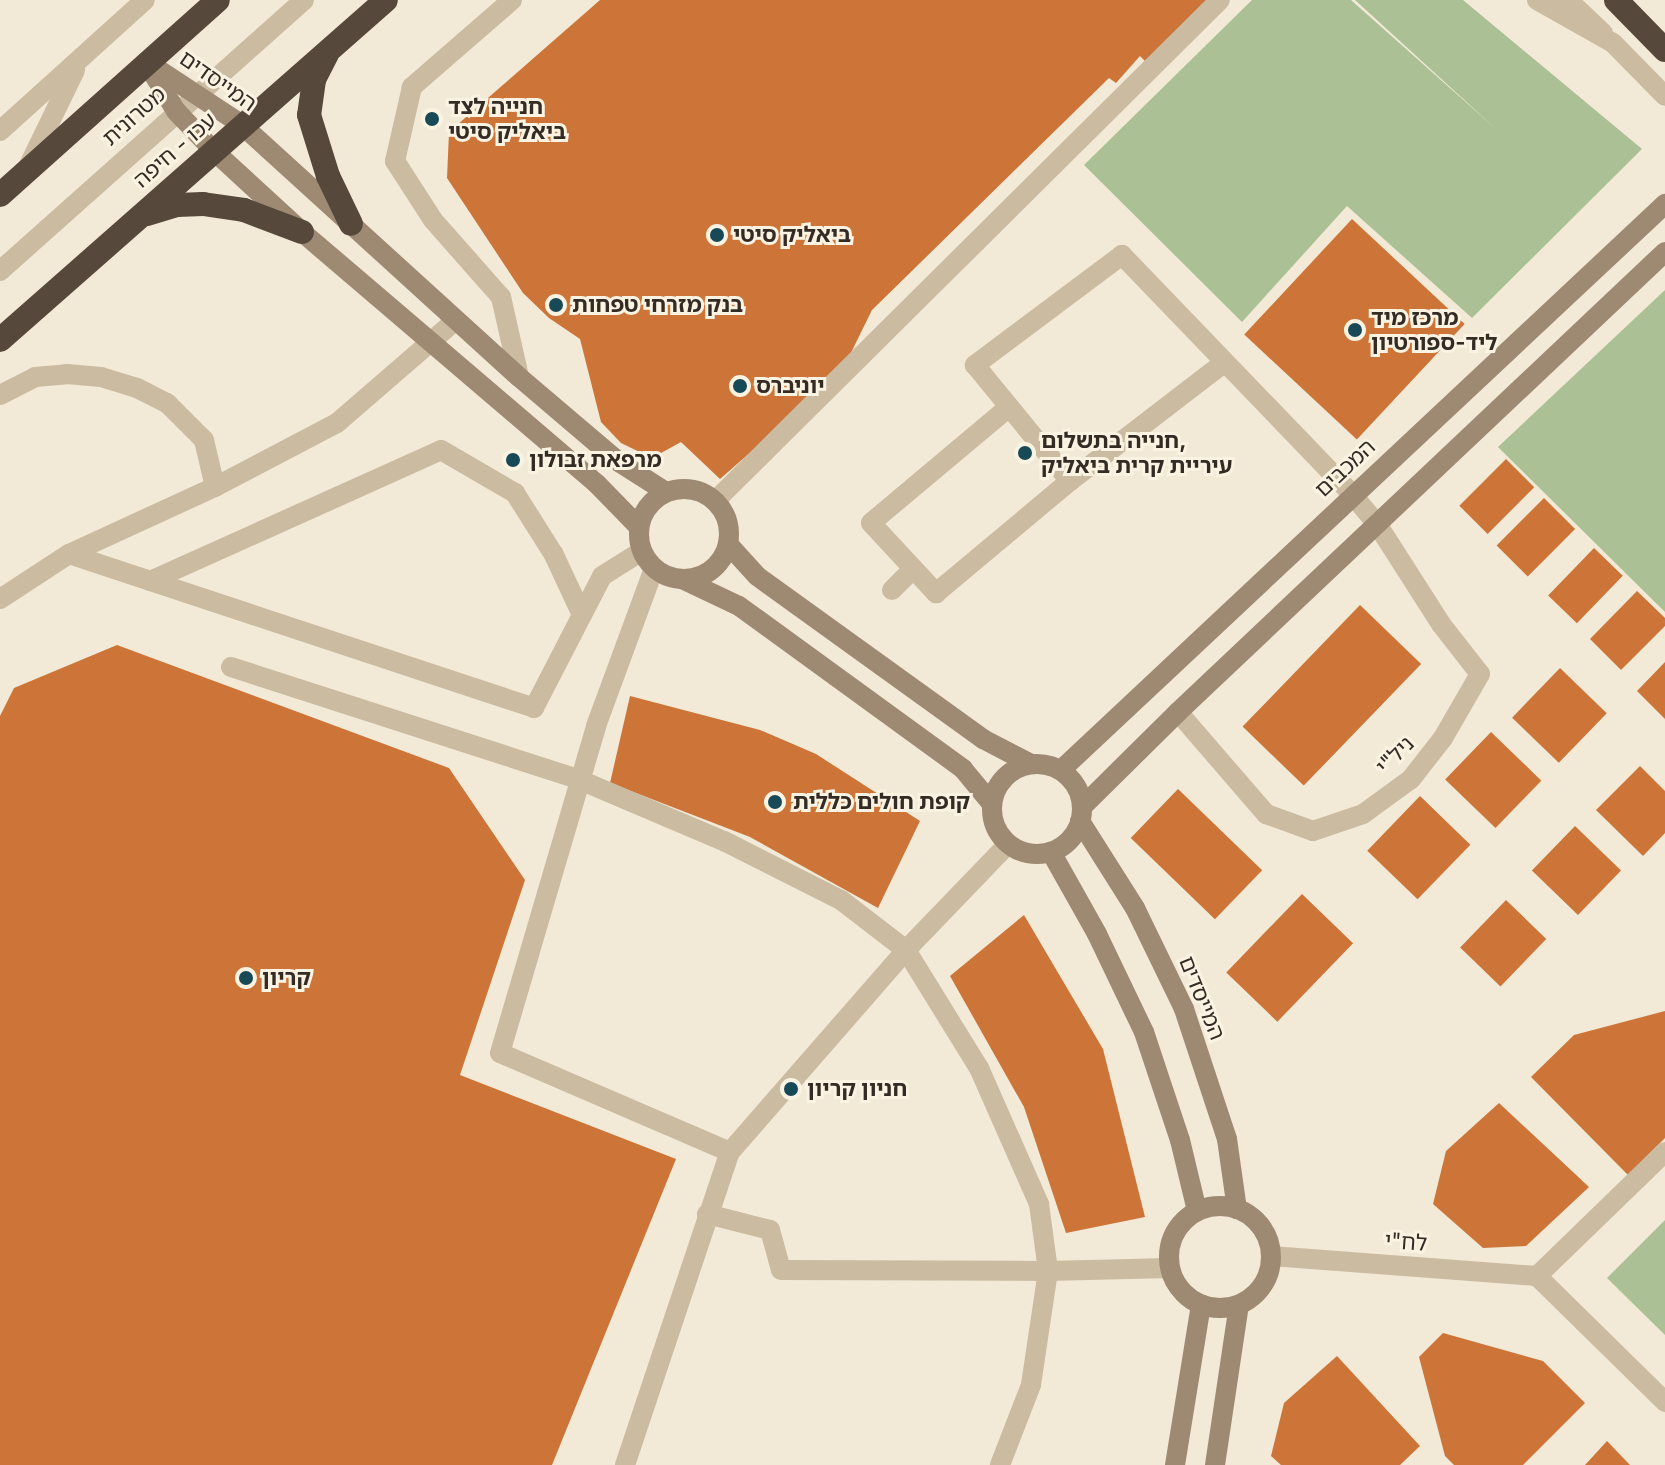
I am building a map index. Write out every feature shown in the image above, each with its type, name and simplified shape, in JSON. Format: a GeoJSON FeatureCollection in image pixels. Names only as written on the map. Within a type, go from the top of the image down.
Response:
{"type":"FeatureCollection","features":[{"type":"Feature","properties":{"kind":"highway"},"geometry":{"type":"LineString","coordinates":[[0,195],[218,0]]}},
{"type":"Feature","properties":{"kind":"highway","name":"עכו - חיפה"},"geometry":{"type":"LineString","coordinates":[[0,340],[386,0]]}},
{"type":"Feature","properties":{"kind":"highway"},"geometry":{"type":"LineString","coordinates":[[1616,0],[1665,50]]}},
{"type":"Feature","properties":{"kind":"highway"},"geometry":{"type":"LineString","coordinates":[[329,48],[314,80],[309,115],[328,176],[351,224]]}},
{"type":"Feature","properties":{"kind":"highway"},"geometry":{"type":"LineString","coordinates":[[134,220],[177,205],[203,204],[244,210],[302,232]]}},
{"type":"Feature","properties":{"kind":"street"},"geometry":{"type":"LineString","coordinates":[[0,131],[143,0]]}},
{"type":"Feature","properties":{"kind":"street","name":"מטרונית"},"geometry":{"type":"LineString","coordinates":[[0,271],[197,92],[304,0]]}},
{"type":"Feature","properties":{"kind":"street"},"geometry":{"type":"LineString","coordinates":[[512,0],[412,87],[395,161],[433,220],[501,297],[519,377]]}},
{"type":"Feature","properties":{"kind":"street"},"geometry":{"type":"LineString","coordinates":[[715,501],[1220,0]]}},
{"type":"Feature","properties":{"kind":"street"},"geometry":{"type":"LineString","coordinates":[[1537,0],[1613,43]]}},
{"type":"Feature","properties":{"kind":"street"},"geometry":{"type":"LineString","coordinates":[[1568,0],[1665,96]]}},
{"type":"Feature","properties":{"kind":"street"},"geometry":{"type":"LineString","coordinates":[[26,172],[80,59]]}},
{"type":"Feature","properties":{"kind":"street","name":"המייסדים"},"geometry":{"type":"LineString","coordinates":[[146,62],[197,92],[242,125],[519,377],[619,462],[666,492]]}},
{"type":"Feature","properties":{"kind":"street","name":"המייסדים"},"geometry":{"type":"LineString","coordinates":[[146,62],[176,111],[214,151],[302,232],[597,484],[639,527]]}},
{"type":"Feature","properties":{"kind":"street","name":"המכבים"},"geometry":{"type":"LineString","coordinates":[[1061,770],[1352,494],[1665,204]]}},
{"type":"Feature","properties":{"kind":"street"},"geometry":{"type":"LineString","coordinates":[[1031,764],[1005,776],[992,804],[992,819],[1008,844],[1036,854],[1051,852],[1074,835],[1081,814],[1178,712],[1665,252]]}},
{"type":"Feature","properties":{"kind":"street"},"geometry":{"type":"LineString","coordinates":[[1070,481],[975,365],[1122,255],[1352,494],[1377,524]]}},
{"type":"Feature","properties":{"kind":"street"},"geometry":{"type":"LineString","coordinates":[[0,599],[69,554],[215,487],[337,423],[433,344],[456,320]]}},
{"type":"Feature","properties":{"kind":"street"},"geometry":{"type":"LineString","coordinates":[[1009,407],[871,523],[936,593],[1070,481],[1225,362]]}},
{"type":"Feature","properties":{"kind":"street"},"geometry":{"type":"LineString","coordinates":[[0,395],[35,377],[67,374],[101,377],[137,388],[167,403],[204,440],[215,487]]}},
{"type":"Feature","properties":{"kind":"street"},"geometry":{"type":"LineString","coordinates":[[150,581],[441,450],[515,493],[554,555],[582,615]]}},
{"type":"Feature","properties":{"kind":"street"},"geometry":{"type":"LineString","coordinates":[[682,579],[698,577],[712,569],[728,544],[729,528],[715,501],[690,489],[666,492],[648,506],[639,527],[648,560],[500,1053],[730,1152]]}},
{"type":"Feature","properties":{"kind":"street","name":"ניל\"י"},"geometry":{"type":"LineString","coordinates":[[1178,712],[1266,814],[1313,831],[1363,814],[1411,779],[1443,738],[1480,674],[1441,624],[1377,524]]}},
{"type":"Feature","properties":{"kind":"street"},"geometry":{"type":"LineString","coordinates":[[728,544],[744,564],[782,594],[983,739],[1031,764],[1061,770],[1072,780],[1081,814]]}},
{"type":"Feature","properties":{"kind":"street"},"geometry":{"type":"LineString","coordinates":[[69,554],[534,708],[602,576],[648,560]]}},
{"type":"Feature","properties":{"kind":"street"},"geometry":{"type":"LineString","coordinates":[[648,560],[667,576],[682,579],[739,606],[963,769],[992,804]]}},
{"type":"Feature","properties":{"kind":"street"},"geometry":{"type":"LineString","coordinates":[[892,590],[913,569]]}},
{"type":"Feature","properties":{"kind":"street"},"geometry":{"type":"LineString","coordinates":[[231,667],[580,780],[724,841],[841,900],[906,950],[979,1068],[1039,1204],[1048,1271],[1031,1385],[1000,1465]]}},
{"type":"Feature","properties":{"kind":"street","name":"המייסדים"},"geometry":{"type":"LineString","coordinates":[[1081,814],[1135,908],[1184,1009],[1227,1139],[1237,1209]]}},
{"type":"Feature","properties":{"kind":"street"},"geometry":{"type":"LineString","coordinates":[[625,1465],[730,1152],[906,950],[1008,844]]}},
{"type":"Feature","properties":{"kind":"street"},"geometry":{"type":"LineString","coordinates":[[1051,852],[1097,934],[1144,1032],[1180,1140],[1197,1211]]}},
{"type":"Feature","properties":{"kind":"street"},"geometry":{"type":"LineString","coordinates":[[1665,1152],[1537,1276],[1665,1402]]}},
{"type":"Feature","properties":{"kind":"street"},"geometry":{"type":"LineString","coordinates":[[1210,1207],[1237,1209],[1261,1227],[1271,1256],[1263,1285],[1239,1305],[1213,1308],[1181,1290],[1170,1268],[1169,1252],[1174,1235],[1197,1211],[1210,1207]]}},
{"type":"Feature","properties":{"kind":"street"},"geometry":{"type":"LineString","coordinates":[[707,1214],[770,1230],[781,1270],[1170,1268]]}},
{"type":"Feature","properties":{"kind":"street","name":"לח\"י"},"geometry":{"type":"LineString","coordinates":[[1271,1256],[1537,1276]]}},
{"type":"Feature","properties":{"kind":"street"},"geometry":{"type":"LineString","coordinates":[[1175,1465],[1201,1304]]}},
{"type":"Feature","properties":{"kind":"street"},"geometry":{"type":"LineString","coordinates":[[1215,1465],[1239,1305]]}},
{"type":"Feature","properties":{"kind":"green space"},"geometry":{"type":"Polygon","coordinates":[[[1252,0],[1351,0],[1496,129],[1355,0],[1463,0],[1642,149],[1472,318],[1347,206],[1242,322],[1084,165],[1252,0]]]}},
{"type":"Feature","properties":{"kind":"green space"},"geometry":{"type":"Polygon","coordinates":[[[1665,290],[1665,612],[1498,447],[1665,290]]]}},
{"type":"Feature","properties":{"kind":"green space"},"geometry":{"type":"Polygon","coordinates":[[[1665,1220],[1665,1335],[1607,1278],[1665,1220]]]}},
{"type":"Feature","properties":{"kind":"building","name":"ביאליק סיטי"},"geometry":{"type":"Polygon","coordinates":[[[600,0],[1208,0],[1145,61],[1140,56],[1116,83],[1109,78],[872,310],[841,373],[720,479],[681,442],[652,458],[621,443],[601,422],[580,339],[549,318],[523,293],[447,178],[449,132],[600,0]]]}},
{"type":"Feature","properties":{"kind":"building","name":"מרכז מיד ליד-ספורטיון"},"geometry":{"type":"Polygon","coordinates":[[[1352,219],[1465,324],[1357,440],[1244,335],[1352,219]]]}},
{"type":"Feature","properties":{"kind":"building"},"geometry":{"type":"Polygon","coordinates":[[[1506,459],[1534,487],[1488,534],[1459,506],[1506,459]]]}},
{"type":"Feature","properties":{"kind":"building"},"geometry":{"type":"Polygon","coordinates":[[[1544,498],[1575,529],[1528,576],[1497,545],[1544,498]]]}},
{"type":"Feature","properties":{"kind":"building"},"geometry":{"type":"Polygon","coordinates":[[[1594,548],[1623,576],[1577,623],[1548,595],[1594,548]]]}},
{"type":"Feature","properties":{"kind":"building"},"geometry":{"type":"Polygon","coordinates":[[[1637,591],[1665,618],[1665,626],[1621,670],[1590,639],[1637,591]]]}},
{"type":"Feature","properties":{"kind":"building"},"geometry":{"type":"Polygon","coordinates":[[[1360,605],[1421,664],[1304,786],[1243,727],[1360,605]]]}},
{"type":"Feature","properties":{"kind":"building","name":"קריון"},"geometry":{"type":"Polygon","coordinates":[[[117,645],[449,768],[525,880],[460,1075],[676,1159],[552,1465],[0,1465],[0,716],[14,688],[117,645]]]}},
{"type":"Feature","properties":{"kind":"building"},"geometry":{"type":"Polygon","coordinates":[[[1665,662],[1665,719],[1637,691],[1665,662]]]}},
{"type":"Feature","properties":{"kind":"building"},"geometry":{"type":"Polygon","coordinates":[[[1560,668],[1607,713],[1559,763],[1512,718],[1560,668]]]}},
{"type":"Feature","properties":{"kind":"building","name":"קופת חולים כללית"},"geometry":{"type":"Polygon","coordinates":[[[630,696],[760,730],[816,754],[920,821],[878,908],[750,837],[610,783],[630,696]]]}},
{"type":"Feature","properties":{"kind":"building"},"geometry":{"type":"Polygon","coordinates":[[[1491,732],[1541,781],[1496,828],[1445,779],[1491,732]]]}},
{"type":"Feature","properties":{"kind":"building"},"geometry":{"type":"Polygon","coordinates":[[[1640,766],[1665,791],[1665,833],[1643,856],[1596,810],[1640,766]]]}},
{"type":"Feature","properties":{"kind":"building"},"geometry":{"type":"Polygon","coordinates":[[[1178,789],[1262,870],[1215,919],[1131,838],[1178,789]]]}},
{"type":"Feature","properties":{"kind":"building"},"geometry":{"type":"Polygon","coordinates":[[[1420,796],[1470,845],[1418,899],[1367,851],[1420,796]]]}},
{"type":"Feature","properties":{"kind":"building"},"geometry":{"type":"Polygon","coordinates":[[[1575,826],[1621,870],[1578,915],[1532,871],[1575,826]]]}},
{"type":"Feature","properties":{"kind":"building"},"geometry":{"type":"Polygon","coordinates":[[[1302,894],[1353,943],[1277,1022],[1226,972],[1302,894]]]}},
{"type":"Feature","properties":{"kind":"building"},"geometry":{"type":"Polygon","coordinates":[[[1506,900],[1546,939],[1500,986],[1460,947],[1506,900]]]}},
{"type":"Feature","properties":{"kind":"building"},"geometry":{"type":"Polygon","coordinates":[[[1024,915],[1103,1049],[1145,1217],[1066,1233],[1024,1107],[950,976],[1024,915]]]}},
{"type":"Feature","properties":{"kind":"building"},"geometry":{"type":"Polygon","coordinates":[[[1665,1011],[1665,1138],[1628,1175],[1531,1077],[1574,1035],[1665,1011]]]}},
{"type":"Feature","properties":{"kind":"building"},"geometry":{"type":"Polygon","coordinates":[[[1499,1103],[1589,1187],[1526,1246],[1483,1248],[1433,1204],[1446,1151],[1499,1103]]]}},
{"type":"Feature","properties":{"kind":"building"},"geometry":{"type":"Polygon","coordinates":[[[1443,1333],[1543,1361],[1585,1403],[1523,1465],[1454,1465],[1445,1456],[1419,1357],[1443,1333]]]}},
{"type":"Feature","properties":{"kind":"building"},"geometry":{"type":"Polygon","coordinates":[[[1337,1356],[1420,1446],[1400,1465],[1281,1465],[1271,1456],[1284,1403],[1337,1356]]]}},
{"type":"Feature","properties":{"kind":"building"},"geometry":{"type":"Polygon","coordinates":[[[1607,1441],[1630,1465],[1585,1465],[1607,1441]]]}},
{"type":"Feature","properties":{"kind":"place","name":"חנייה לצד ביאליק סיטי"},"geometry":{"type":"Point","coordinates":[432,119]}},
{"type":"Feature","properties":{"kind":"place","name":"ביאליק סיטי"},"geometry":{"type":"Point","coordinates":[717,235]}},
{"type":"Feature","properties":{"kind":"place","name":"בנק מזרחי טפחות"},"geometry":{"type":"Point","coordinates":[556,305]}},
{"type":"Feature","properties":{"kind":"place","name":"מרכז מיד ליד-ספורטיון"},"geometry":{"type":"Point","coordinates":[1355,330]}},
{"type":"Feature","properties":{"kind":"place","name":"יוניברס"},"geometry":{"type":"Point","coordinates":[740,386]}},
{"type":"Feature","properties":{"kind":"place","name":"חנייה בתשלום, עיריית קרית ביאליק"},"geometry":{"type":"Point","coordinates":[1025,453]}},
{"type":"Feature","properties":{"kind":"place","name":"מרפאת זבולון"},"geometry":{"type":"Point","coordinates":[513,460]}},
{"type":"Feature","properties":{"kind":"place","name":"קופת חולים כללית"},"geometry":{"type":"Point","coordinates":[775,802]}},
{"type":"Feature","properties":{"kind":"place","name":"קריון"},"geometry":{"type":"Point","coordinates":[246,978]}},
{"type":"Feature","properties":{"kind":"place","name":"חניון קריון"},"geometry":{"type":"Point","coordinates":[791,1089]}}]}
